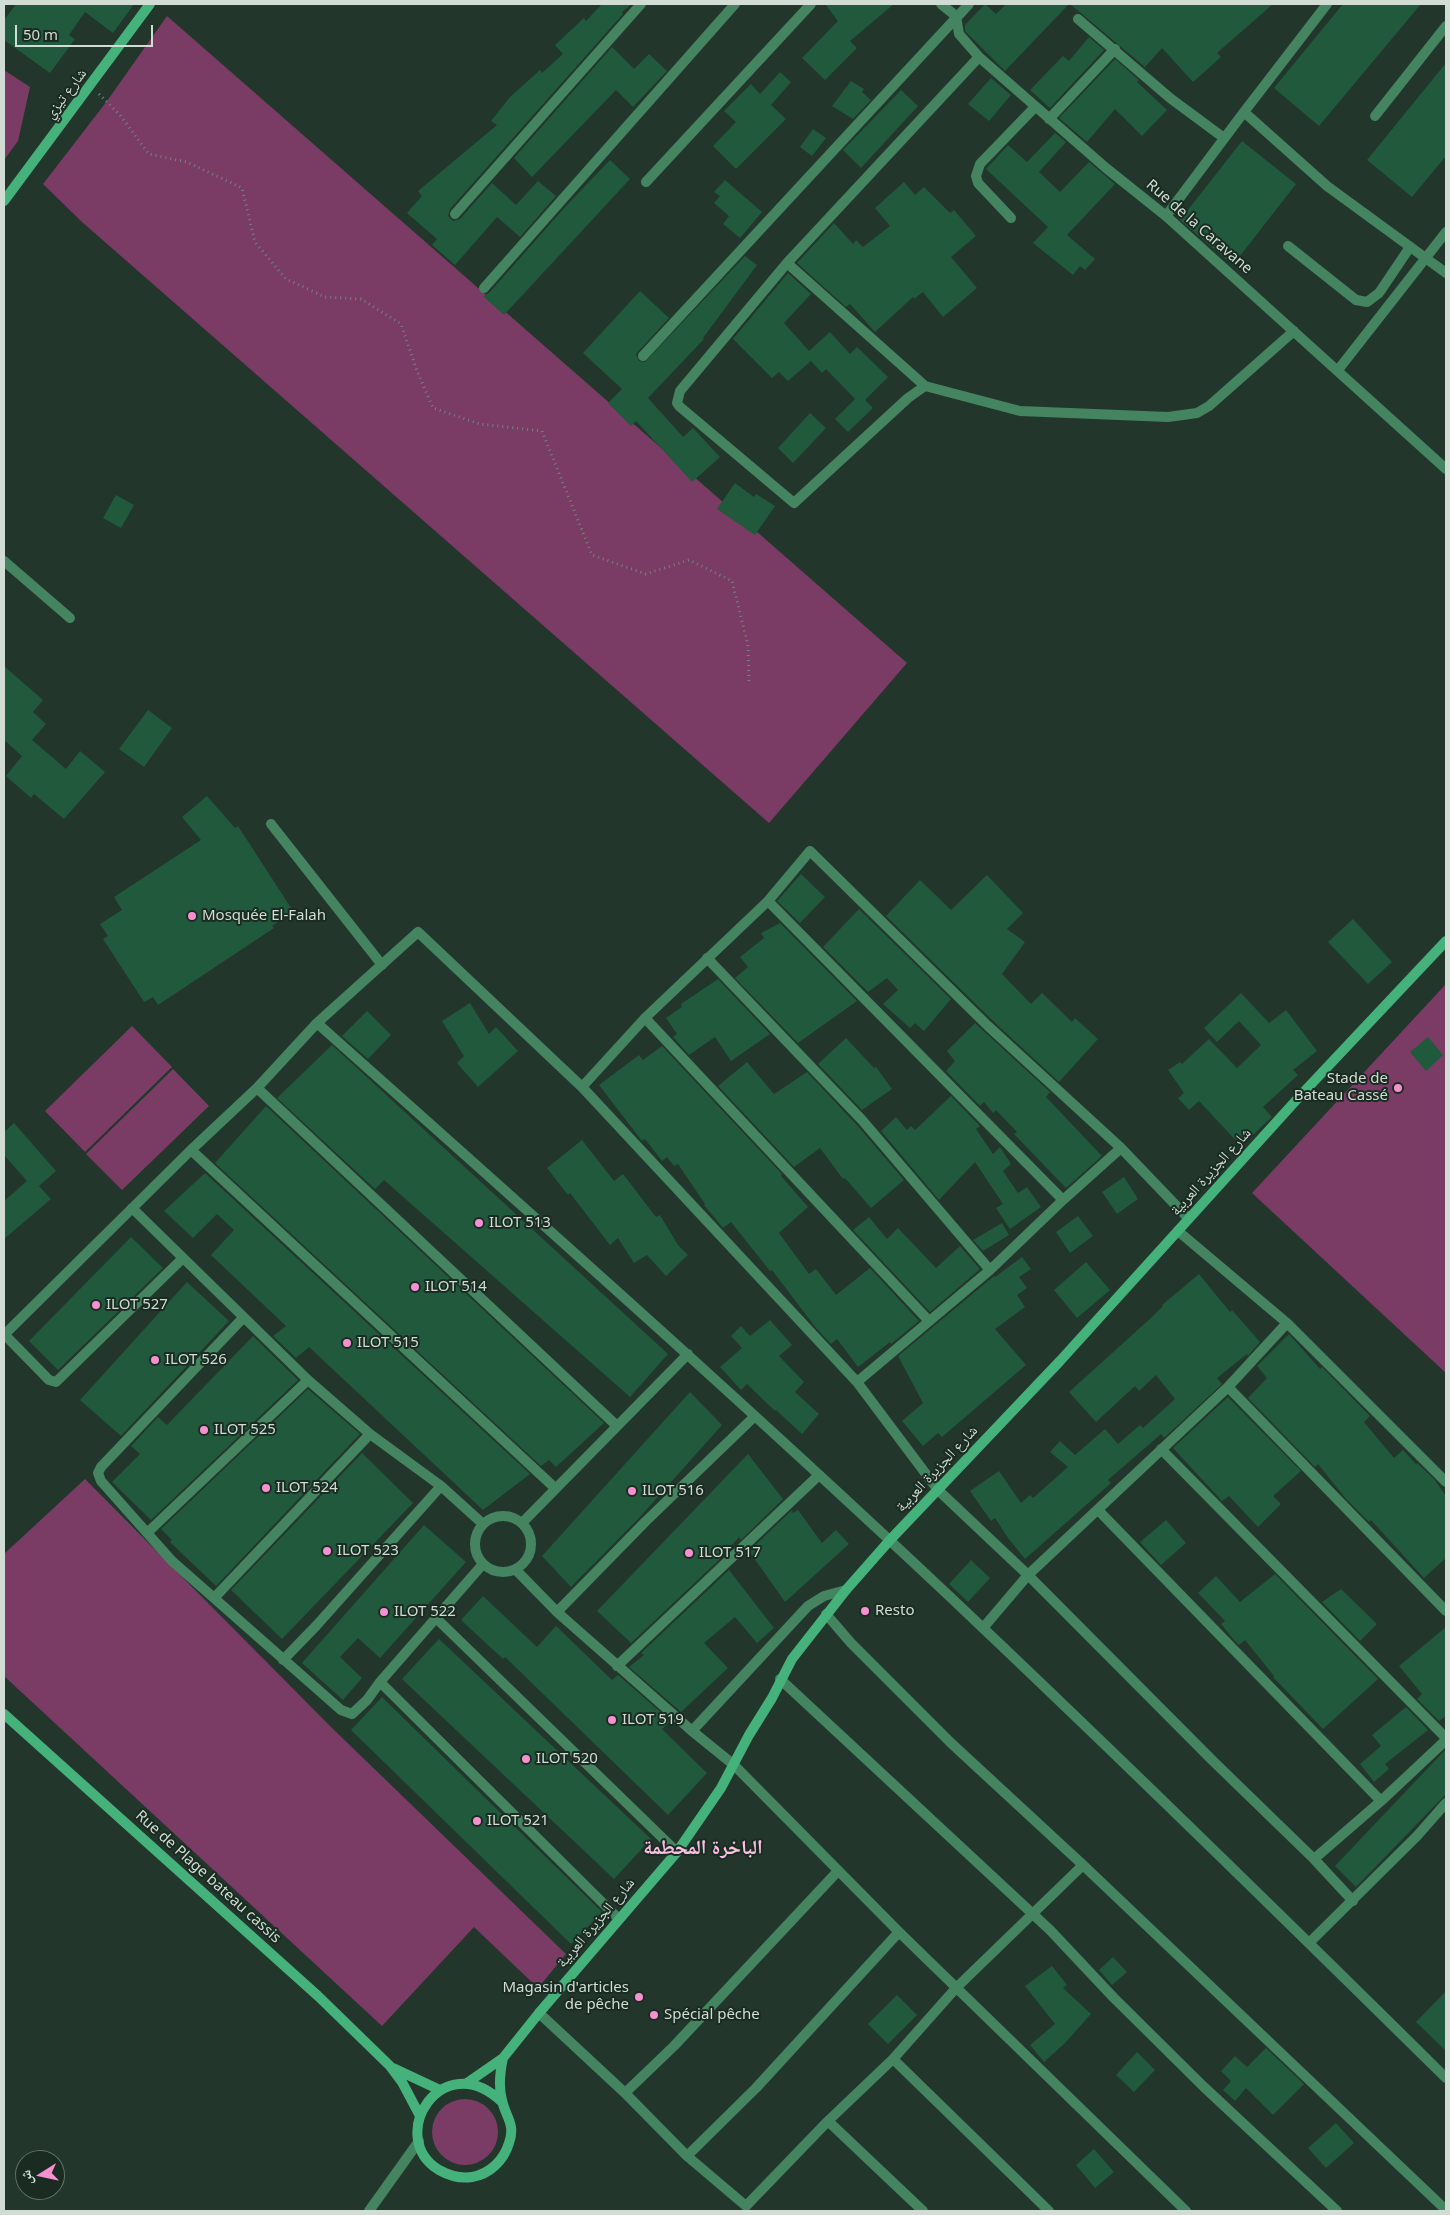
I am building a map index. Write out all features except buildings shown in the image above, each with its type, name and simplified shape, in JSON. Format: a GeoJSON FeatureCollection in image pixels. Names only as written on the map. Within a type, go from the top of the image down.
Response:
{"type":"FeatureCollection","features":[{"type":"Feature","properties":{"kind":"street","name":"شارع تيزي"},"geometry":{"type":"LineString","coordinates":[[4,201],[150,4]]}},
{"type":"Feature","properties":{"kind":"street"},"geometry":{"type":"LineString","coordinates":[[455,214],[641,4]]}},
{"type":"Feature","properties":{"kind":"street"},"geometry":{"type":"LineString","coordinates":[[484,288],[735,4]]}},
{"type":"Feature","properties":{"kind":"street"},"geometry":{"type":"LineString","coordinates":[[646,182],[811,4]]}},
{"type":"Feature","properties":{"kind":"street"},"geometry":{"type":"LineString","coordinates":[[941,4],[956,16]]}},
{"type":"Feature","properties":{"kind":"street"},"geometry":{"type":"LineString","coordinates":[[643,356],[969,4]]}},
{"type":"Feature","properties":{"kind":"street"},"geometry":{"type":"LineString","coordinates":[[1166,216],[1327,4]]}},
{"type":"Feature","properties":{"kind":"street","name":"Rue de la Caravane"},"geometry":{"type":"LineString","coordinates":[[956,16],[959,34],[979,57],[1049,119],[1166,216],[1338,370],[1446,470]]}},
{"type":"Feature","properties":{"kind":"street"},"geometry":{"type":"LineString","coordinates":[[1078,19],[1170,98],[1224,138]]}},
{"type":"Feature","properties":{"kind":"street"},"geometry":{"type":"LineString","coordinates":[[1375,116],[1446,26]]}},
{"type":"Feature","properties":{"kind":"street"},"geometry":{"type":"LineString","coordinates":[[1049,119],[1115,49]]}},
{"type":"Feature","properties":{"kind":"street"},"geometry":{"type":"LineString","coordinates":[[925,386],[908,398],[794,503],[679,406],[677,402],[680,391],[787,264],[979,57]]}},
{"type":"Feature","properties":{"kind":"street"},"geometry":{"type":"LineString","coordinates":[[1011,218],[978,183],[976,176],[980,164],[1035,107]]}},
{"type":"Feature","properties":{"kind":"street"},"geometry":{"type":"LineString","coordinates":[[1244,112],[1327,186],[1446,273]]}},
{"type":"Feature","properties":{"kind":"street"},"geometry":{"type":"LineString","coordinates":[[1338,370],[1446,232]]}},
{"type":"Feature","properties":{"kind":"street"},"geometry":{"type":"LineString","coordinates":[[1288,246],[1356,300],[1367,302],[1379,293],[1410,246]]}},
{"type":"Feature","properties":{"kind":"street"},"geometry":{"type":"LineString","coordinates":[[787,264],[925,386],[1020,411],[1168,417],[1196,412],[1209,406],[1294,331]]}},
{"type":"Feature","properties":{"kind":"street"},"geometry":{"type":"LineString","coordinates":[[4,561],[70,618]]}},
{"type":"Feature","properties":{"kind":"street"},"geometry":{"type":"LineString","coordinates":[[271,824],[382,965]]}},
{"type":"Feature","properties":{"kind":"street"},"geometry":{"type":"LineString","coordinates":[[582,1088],[645,1018],[768,901],[810,852],[988,1026],[1121,1148],[1188,1218]]}},
{"type":"Feature","properties":{"kind":"street"},"geometry":{"type":"LineString","coordinates":[[768,901],[1063,1200]]}},
{"type":"Feature","properties":{"kind":"street"},"geometry":{"type":"LineString","coordinates":[[182,1259],[56,1382],[49,1380],[4,1334],[191,1150],[257,1088],[317,1023],[418,932],[582,1088],[857,1382],[938,1490],[1028,1575],[1353,1900]]}},
{"type":"Feature","properties":{"kind":"street","name":"شارع الجزيرة العربية"},"geometry":{"type":"LineString","coordinates":[[503,2058],[618,1918],[677,1852],[707,1811],[797,1652],[846,1590],[890,1540],[1060,1361],[1188,1218],[1446,941]]}},
{"type":"Feature","properties":{"kind":"street"},"geometry":{"type":"LineString","coordinates":[[707,958],[862,1120],[990,1270]]}},
{"type":"Feature","properties":{"kind":"street"},"geometry":{"type":"LineString","coordinates":[[645,1018],[929,1321]]}},
{"type":"Feature","properties":{"kind":"street"},"geometry":{"type":"LineString","coordinates":[[317,1023],[688,1354],[890,1540],[1309,1943],[1446,2078]]}},
{"type":"Feature","properties":{"kind":"street"},"geometry":{"type":"LineString","coordinates":[[257,1088],[617,1426]]}},
{"type":"Feature","properties":{"kind":"street"},"geometry":{"type":"LineString","coordinates":[[857,1382],[990,1270],[1121,1148]]}},
{"type":"Feature","properties":{"kind":"street"},"geometry":{"type":"LineString","coordinates":[[191,1150],[555,1488]]}},
{"type":"Feature","properties":{"kind":"street"},"geometry":{"type":"LineString","coordinates":[[132,1208],[182,1259],[308,1380],[370,1434],[441,1486],[483,1524]]}},
{"type":"Feature","properties":{"kind":"street"},"geometry":{"type":"LineString","coordinates":[[1178,1231],[1288,1323],[1446,1482]]}},
{"type":"Feature","properties":{"kind":"street"},"geometry":{"type":"LineString","coordinates":[[243,1318],[101,1467],[98,1473],[101,1481],[172,1561],[341,1710],[352,1714],[367,1700],[380,1682],[437,1619],[483,1564]]}},
{"type":"Feature","properties":{"kind":"street"},"geometry":{"type":"LineString","coordinates":[[983,1628],[1028,1575],[1228,1387],[1288,1323]]}},
{"type":"Feature","properties":{"kind":"street"},"geometry":{"type":"LineString","coordinates":[[522,1523],[688,1354]]}},
{"type":"Feature","properties":{"kind":"street"},"geometry":{"type":"LineString","coordinates":[[147,1533],[308,1380]]}},
{"type":"Feature","properties":{"kind":"street"},"geometry":{"type":"LineString","coordinates":[[1228,1387],[1446,1611]]}},
{"type":"Feature","properties":{"kind":"street"},"geometry":{"type":"LineString","coordinates":[[557,1612],[645,1522],[755,1416]]}},
{"type":"Feature","properties":{"kind":"street"},"geometry":{"type":"LineString","coordinates":[[215,1597],[370,1434]]}},
{"type":"Feature","properties":{"kind":"street"},"geometry":{"type":"LineString","coordinates":[[1161,1449],[1446,1739],[1381,1801],[1314,1859]]}},
{"type":"Feature","properties":{"kind":"street"},"geometry":{"type":"LineString","coordinates":[[618,1666],[819,1475]]}},
{"type":"Feature","properties":{"kind":"street"},"geometry":{"type":"LineString","coordinates":[[283,1660],[316,1626],[441,1486]]}},
{"type":"Feature","properties":{"kind":"street"},"geometry":{"type":"LineString","coordinates":[[1098,1510],[1381,1801]]}},
{"type":"Feature","properties":{"kind":"street"},"geometry":{"type":"LineString","coordinates":[[498,1516],[507,1516],[522,1523],[528,1530],[532,1548],[524,1564],[516,1570],[498,1572],[483,1564],[475,1548],[475,1540],[483,1524],[498,1516]]}},
{"type":"Feature","properties":{"kind":"street"},"geometry":{"type":"LineString","coordinates":[[516,1570],[557,1612],[692,1731],[734,1765],[899,1932],[1186,2211]]}},
{"type":"Feature","properties":{"kind":"street"},"geometry":{"type":"LineString","coordinates":[[692,1731],[808,1606],[824,1596],[846,1590]]}},
{"type":"Feature","properties":{"kind":"street"},"geometry":{"type":"LineString","coordinates":[[826,1614],[851,1643],[951,1743],[1083,1865],[1446,2210]]}},
{"type":"Feature","properties":{"kind":"street"},"geometry":{"type":"LineString","coordinates":[[437,1619],[677,1852]]}},
{"type":"Feature","properties":{"kind":"street"},"geometry":{"type":"LineString","coordinates":[[780,1679],[1050,1930],[1114,1998],[1204,2087],[1337,2211]]}},
{"type":"Feature","properties":{"kind":"street"},"geometry":{"type":"LineString","coordinates":[[380,1682],[618,1918]]}},
{"type":"Feature","properties":{"kind":"street","name":"Rue de Plage bateau cassis"},"geometry":{"type":"LineString","coordinates":[[4,1714],[318,1996],[390,2066],[402,2082],[420,2116]]}},
{"type":"Feature","properties":{"kind":"street"},"geometry":{"type":"LineString","coordinates":[[1309,1943],[1446,1803]]}},
{"type":"Feature","properties":{"kind":"street"},"geometry":{"type":"LineString","coordinates":[[539,2012],[625,2093],[687,2156],[749,2208],[828,2121],[893,2059],[956,1988],[1083,1865]]}},
{"type":"Feature","properties":{"kind":"street"},"geometry":{"type":"LineString","coordinates":[[625,2093],[674,2046],[838,1871]]}},
{"type":"Feature","properties":{"kind":"street"},"geometry":{"type":"LineString","coordinates":[[687,2156],[756,2088],[899,1932]]}},
{"type":"Feature","properties":{"kind":"street"},"geometry":{"type":"LineString","coordinates":[[467,2083],[503,2058]]}},
{"type":"Feature","properties":{"kind":"street"},"geometry":{"type":"LineString","coordinates":[[502,2102],[486,2089],[467,2083],[453,2085],[440,2090],[430,2098],[420,2116],[418,2126],[419,2141],[424,2155],[434,2166],[447,2174],[460,2178],[474,2177],[486,2172],[497,2164],[505,2154],[510,2141],[511,2127],[508,2114],[502,2102],[500,2080],[503,2058]]}},
{"type":"Feature","properties":{"kind":"street"},"geometry":{"type":"LineString","coordinates":[[893,2059],[1049,2211]]}},
{"type":"Feature","properties":{"kind":"street","name":"Rue de Plage bateau cassis"},"geometry":{"type":"LineString","coordinates":[[390,2066],[415,2080],[440,2090]]}},
{"type":"Feature","properties":{"kind":"street"},"geometry":{"type":"LineString","coordinates":[[828,2121],[923,2211]]}},
{"type":"Feature","properties":{"kind":"street"},"geometry":{"type":"LineString","coordinates":[[369,2211],[419,2141]]}},
{"type":"Feature","properties":{"kind":"path"},"geometry":{"type":"LineString","coordinates":[[90,87],[108,101],[149,154],[187,162],[242,188],[255,242],[286,279],[325,297],[361,299],[401,324],[432,408],[480,424],[542,431],[592,555],[646,574],[689,560],[732,581],[748,645],[749,686]]}},
{"type":"Feature","properties":{"kind":"shaded area"},"geometry":{"type":"Polygon","coordinates":[[[167,16],[907,663],[769,823],[82,222],[43,184],[107,101],[167,16]]]}},
{"type":"Feature","properties":{"kind":"shaded area"},"geometry":{"type":"Polygon","coordinates":[[[4,70],[30,87],[18,141],[4,160],[4,70]]]}},
{"type":"Feature","properties":{"kind":"shaded area","name":"Stade de Bateau Cassé"},"geometry":{"type":"Polygon","coordinates":[[[1446,984],[1446,1373],[1252,1193],[1446,984]]]}},
{"type":"Feature","properties":{"kind":"shaded area"},"geometry":{"type":"Polygon","coordinates":[[[132,1026],[172,1067],[85,1152],[45,1111],[132,1026]]]}},
{"type":"Feature","properties":{"kind":"shaded area"},"geometry":{"type":"Polygon","coordinates":[[[173,1069],[209,1106],[122,1190],[86,1154],[173,1069]]]}},
{"type":"Feature","properties":{"kind":"shaded area"},"geometry":{"type":"Polygon","coordinates":[[[85,1479],[332,1728],[566,1954],[538,1988],[474,1927],[382,2026],[4,1676],[4,1554],[85,1479]]]}},
{"type":"Feature","properties":{"kind":"shaded area"},"geometry":{"type":"Polygon","coordinates":[[[458,2099],[472,2099],[484,2104],[493,2113],[498,2125],[496,2145],[489,2156],[472,2165],[458,2165],[446,2160],[437,2151],[432,2139],[432,2125],[437,2113],[446,2104],[458,2099]]]}},
{"type":"Feature","properties":{"kind":"place","name":"Mosquée El-Falah"},"geometry":{"type":"Point","coordinates":[192,916]}},
{"type":"Feature","properties":{"kind":"place","name":"Stade de Bateau Cassé"},"geometry":{"type":"Point","coordinates":[1398,1088]}},
{"type":"Feature","properties":{"kind":"place","name":"ILOT 513"},"geometry":{"type":"Point","coordinates":[479,1223]}},
{"type":"Feature","properties":{"kind":"place","name":"ILOT 514"},"geometry":{"type":"Point","coordinates":[415,1287]}},
{"type":"Feature","properties":{"kind":"place","name":"ILOT 527"},"geometry":{"type":"Point","coordinates":[96,1305]}},
{"type":"Feature","properties":{"kind":"place","name":"ILOT 515"},"geometry":{"type":"Point","coordinates":[347,1343]}},
{"type":"Feature","properties":{"kind":"place","name":"ILOT 526"},"geometry":{"type":"Point","coordinates":[155,1360]}},
{"type":"Feature","properties":{"kind":"place","name":"ILOT 525"},"geometry":{"type":"Point","coordinates":[204,1430]}},
{"type":"Feature","properties":{"kind":"place","name":"ILOT 524"},"geometry":{"type":"Point","coordinates":[266,1488]}},
{"type":"Feature","properties":{"kind":"place","name":"ILOT 516"},"geometry":{"type":"Point","coordinates":[632,1491]}},
{"type":"Feature","properties":{"kind":"place","name":"ILOT 523"},"geometry":{"type":"Point","coordinates":[327,1551]}},
{"type":"Feature","properties":{"kind":"place","name":"ILOT 517"},"geometry":{"type":"Point","coordinates":[689,1553]}},
{"type":"Feature","properties":{"kind":"place","name":"Resto"},"geometry":{"type":"Point","coordinates":[865,1611]}},
{"type":"Feature","properties":{"kind":"place","name":"ILOT 522"},"geometry":{"type":"Point","coordinates":[384,1612]}},
{"type":"Feature","properties":{"kind":"place","name":"ILOT 519"},"geometry":{"type":"Point","coordinates":[612,1720]}},
{"type":"Feature","properties":{"kind":"place","name":"ILOT 520"},"geometry":{"type":"Point","coordinates":[526,1759]}},
{"type":"Feature","properties":{"kind":"place","name":"ILOT 521"},"geometry":{"type":"Point","coordinates":[477,1821]}},
{"type":"Feature","properties":{"kind":"place","name":"Magasin d'articles de pêche"},"geometry":{"type":"Point","coordinates":[639,1997]}},
{"type":"Feature","properties":{"kind":"place","name":"Spécial pêche"},"geometry":{"type":"Point","coordinates":[654,2015]}},
{"type":"Feature","properties":{"kind":"district","name":"الباخرة المحطمة"},"geometry":{"type":"Point","coordinates":[703,1848]}}]}
